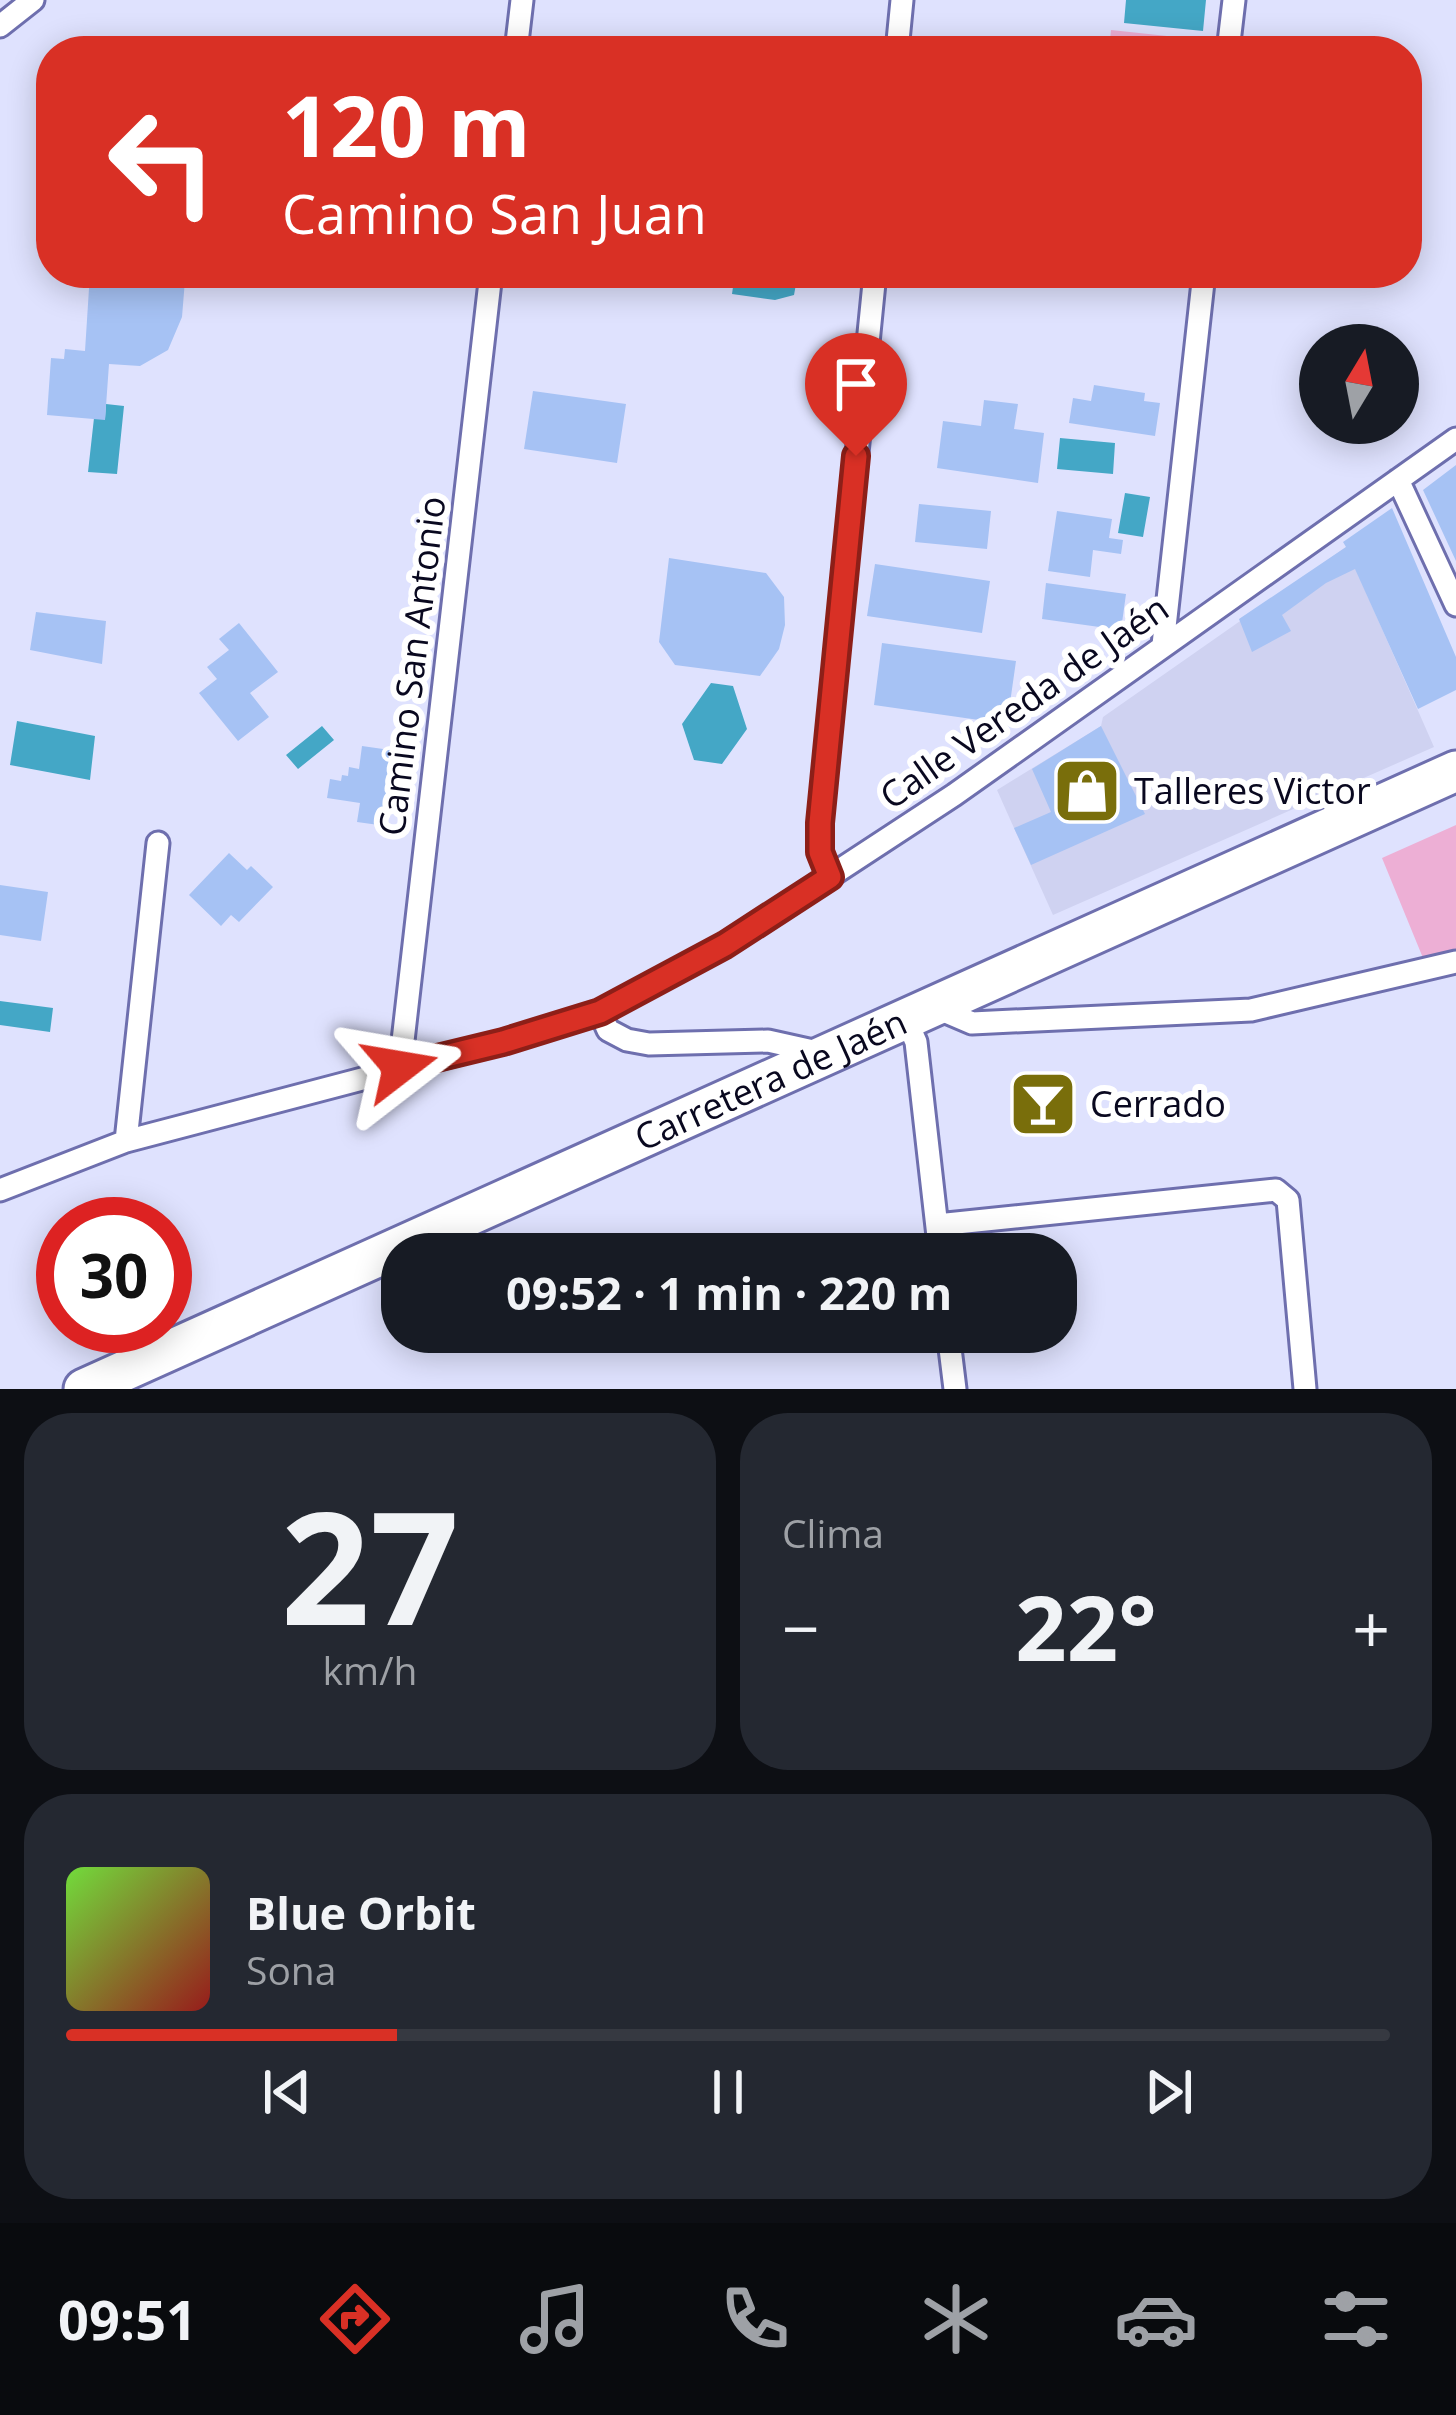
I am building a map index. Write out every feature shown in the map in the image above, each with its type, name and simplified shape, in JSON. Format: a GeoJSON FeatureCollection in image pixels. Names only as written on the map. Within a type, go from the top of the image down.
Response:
{"type":"FeatureCollection","features":[{"type":"Feature","properties":{"kind":"highway","name":"Carretera de Jaén"},"geometry":{"type":"LineString","coordinates":[[84,1389],[1456,770]]}},
{"type":"Feature","properties":{"kind":"street"},"geometry":{"type":"LineString","coordinates":[[0,26],[33,0]]}},
{"type":"Feature","properties":{"kind":"street"},"geometry":{"type":"LineString","coordinates":[[518,36],[522,0]]}},
{"type":"Feature","properties":{"kind":"street"},"geometry":{"type":"LineString","coordinates":[[898,36],[902,0]]}},
{"type":"Feature","properties":{"kind":"street"},"geometry":{"type":"LineString","coordinates":[[1230,36],[1234,0]]}},
{"type":"Feature","properties":{"kind":"street","name":"Camino San Antonio"},"geometry":{"type":"LineString","coordinates":[[400,1067],[488,288]]}},
{"type":"Feature","properties":{"kind":"street"},"geometry":{"type":"LineString","coordinates":[[830,877],[820,852],[820,823],[873,288]]}},
{"type":"Feature","properties":{"kind":"street"},"geometry":{"type":"LineString","coordinates":[[1162,645],[1202,288]]}},
{"type":"Feature","properties":{"kind":"street","name":"Calle Vereda de Jaén"},"geometry":{"type":"LineString","coordinates":[[0,1190],[126,1141],[600,1012],[725,945],[954,795],[1456,439]]}},
{"type":"Feature","properties":{"kind":"street"},"geometry":{"type":"LineString","coordinates":[[1399,480],[1456,605]]}},
{"type":"Feature","properties":{"kind":"street"},"geometry":{"type":"LineString","coordinates":[[126,1141],[158,843]]}},
{"type":"Feature","properties":{"kind":"street"},"geometry":{"type":"LineString","coordinates":[[938,1233],[916,1042],[918,1011],[972,1023],[1251,1010],[1456,962]]}},
{"type":"Feature","properties":{"kind":"street"},"geometry":{"type":"LineString","coordinates":[[600,1012],[608,1030],[627,1040],[649,1044],[768,1041],[823,1053]]}},
{"type":"Feature","properties":{"kind":"street"},"geometry":{"type":"LineString","coordinates":[[937,1225],[1276,1190],[1288,1200],[1305,1389]]}},
{"type":"Feature","properties":{"kind":"street"},"geometry":{"type":"LineString","coordinates":[[951,1353],[955,1389]]}},
{"type":"Feature","properties":{"kind":"shaded area"},"geometry":{"type":"Polygon","coordinates":[[[1111,30],[1167,36],[1110,36],[1111,30]]]}},
{"type":"Feature","properties":{"kind":"shaded area"},"geometry":{"type":"Polygon","coordinates":[[[1346,547],[1434,747],[1053,915],[997,790],[1101,726],[1103,717],[1346,547]]]}},
{"type":"Feature","properties":{"kind":"shaded area"},"geometry":{"type":"Polygon","coordinates":[[[1456,825],[1456,951],[1423,958],[1382,858],[1456,825]]]}},
{"type":"Feature","properties":{"kind":"water"},"geometry":{"type":"Polygon","coordinates":[[[1126,0],[1206,0],[1203,31],[1124,23],[1126,0]]]}},
{"type":"Feature","properties":{"kind":"water"},"geometry":{"type":"Polygon","coordinates":[[[733,288],[795,288],[794,295],[775,300],[732,294],[733,288]]]}},
{"type":"Feature","properties":{"kind":"water"},"geometry":{"type":"Polygon","coordinates":[[[106,404],[124,406],[117,474],[88,472],[94,418],[105,419],[106,404]]]}},
{"type":"Feature","properties":{"kind":"water"},"geometry":{"type":"Polygon","coordinates":[[[1060,438],[1115,443],[1113,474],[1057,469],[1060,438]]]}},
{"type":"Feature","properties":{"kind":"water"},"geometry":{"type":"Polygon","coordinates":[[[1125,493],[1150,497],[1143,537],[1118,533],[1125,493]]]}},
{"type":"Feature","properties":{"kind":"water"},"geometry":{"type":"Polygon","coordinates":[[[711,683],[733,686],[747,729],[722,764],[694,760],[682,724],[711,683]]]}},
{"type":"Feature","properties":{"kind":"water"},"geometry":{"type":"Polygon","coordinates":[[[17,721],[95,736],[90,780],[10,765],[17,721]]]}},
{"type":"Feature","properties":{"kind":"water"},"geometry":{"type":"Polygon","coordinates":[[[322,726],[334,740],[298,769],[286,755],[322,726]]]}},
{"type":"Feature","properties":{"kind":"water"},"geometry":{"type":"Polygon","coordinates":[[[0,1001],[53,1008],[50,1032],[0,1025],[0,1001]]]}},
{"type":"Feature","properties":{"kind":"building"},"geometry":{"type":"Polygon","coordinates":[[[89,288],[184,288],[182,317],[168,350],[140,366],[109,364],[105,420],[47,415],[51,358],[64,359],[65,349],[85,351],[89,288]]]}},
{"type":"Feature","properties":{"kind":"building"},"geometry":{"type":"Polygon","coordinates":[[[1094,385],[1145,393],[1144,401],[1160,403],[1155,436],[1069,423],[1073,398],[1091,401],[1094,385]]]}},
{"type":"Feature","properties":{"kind":"building"},"geometry":{"type":"Polygon","coordinates":[[[533,391],[626,404],[617,463],[524,449],[533,391]]]}},
{"type":"Feature","properties":{"kind":"building"},"geometry":{"type":"Polygon","coordinates":[[[984,400],[1018,404],[1014,429],[1044,433],[1038,483],[937,468],[943,421],[981,426],[984,400]]]}},
{"type":"Feature","properties":{"kind":"building"},"geometry":{"type":"Polygon","coordinates":[[[1456,465],[1456,561],[1423,490],[1456,465]]]}},
{"type":"Feature","properties":{"kind":"building"},"geometry":{"type":"Polygon","coordinates":[[[919,504],[991,511],[987,549],[915,542],[919,504]]]}},
{"type":"Feature","properties":{"kind":"building"},"geometry":{"type":"Polygon","coordinates":[[[1392,508],[1456,657],[1456,690],[1418,709],[1355,569],[1326,583],[1282,615],[1291,631],[1252,652],[1239,619],[1346,547],[1343,542],[1392,508]]]}},
{"type":"Feature","properties":{"kind":"building"},"geometry":{"type":"Polygon","coordinates":[[[1057,511],[1112,519],[1109,538],[1123,540],[1121,554],[1093,550],[1090,577],[1048,571],[1057,511]]]}},
{"type":"Feature","properties":{"kind":"building"},"geometry":{"type":"Polygon","coordinates":[[[669,558],[766,573],[784,597],[785,625],[779,649],[760,676],[675,665],[659,642],[669,558]]]}},
{"type":"Feature","properties":{"kind":"building"},"geometry":{"type":"Polygon","coordinates":[[[875,564],[990,581],[982,633],[867,616],[875,564]]]}},
{"type":"Feature","properties":{"kind":"building"},"geometry":{"type":"Polygon","coordinates":[[[1046,583],[1126,594],[1121,630],[1042,619],[1046,583]]]}},
{"type":"Feature","properties":{"kind":"building"},"geometry":{"type":"Polygon","coordinates":[[[36,612],[106,621],[102,664],[30,650],[36,612]]]}},
{"type":"Feature","properties":{"kind":"building"},"geometry":{"type":"Polygon","coordinates":[[[239,623],[278,672],[250,693],[269,717],[238,741],[199,693],[217,679],[207,667],[229,650],[219,639],[239,623]]]}},
{"type":"Feature","properties":{"kind":"building"},"geometry":{"type":"Polygon","coordinates":[[[882,643],[1016,661],[1007,724],[874,705],[882,643]]]}},
{"type":"Feature","properties":{"kind":"building","name":"Talleres Victor"},"geometry":{"type":"Polygon","coordinates":[[[1101,726],[1145,814],[1031,865],[1014,828],[1051,812],[1032,769],[1101,726]]]}},
{"type":"Feature","properties":{"kind":"building"},"geometry":{"type":"Polygon","coordinates":[[[362,746],[390,750],[388,765],[408,768],[401,813],[388,811],[386,826],[357,822],[360,803],[327,798],[330,779],[341,781],[349,767],[359,769],[362,746]]]}},
{"type":"Feature","properties":{"kind":"building"},"geometry":{"type":"Polygon","coordinates":[[[229,853],[273,887],[239,922],[231,915],[221,926],[189,895],[229,853]]]}},
{"type":"Feature","properties":{"kind":"building"},"geometry":{"type":"Polygon","coordinates":[[[0,885],[48,892],[41,941],[0,935],[0,885]]]}},
{"type":"Feature","properties":{"kind":"place","name":"Talleres Victor"},"geometry":{"type":"Point","coordinates":[1087,791]}},
{"type":"Feature","properties":{"kind":"place","name":"Cerrado"},"geometry":{"type":"Point","coordinates":[1043,1104]}},
{"type":"Feature","properties":{"kind":"route"},"geometry":{"type":"LineString","coordinates":[[400,1067],[600,1012],[725,945],[830,877],[820,852],[820,823],[856,456]]}}]}
